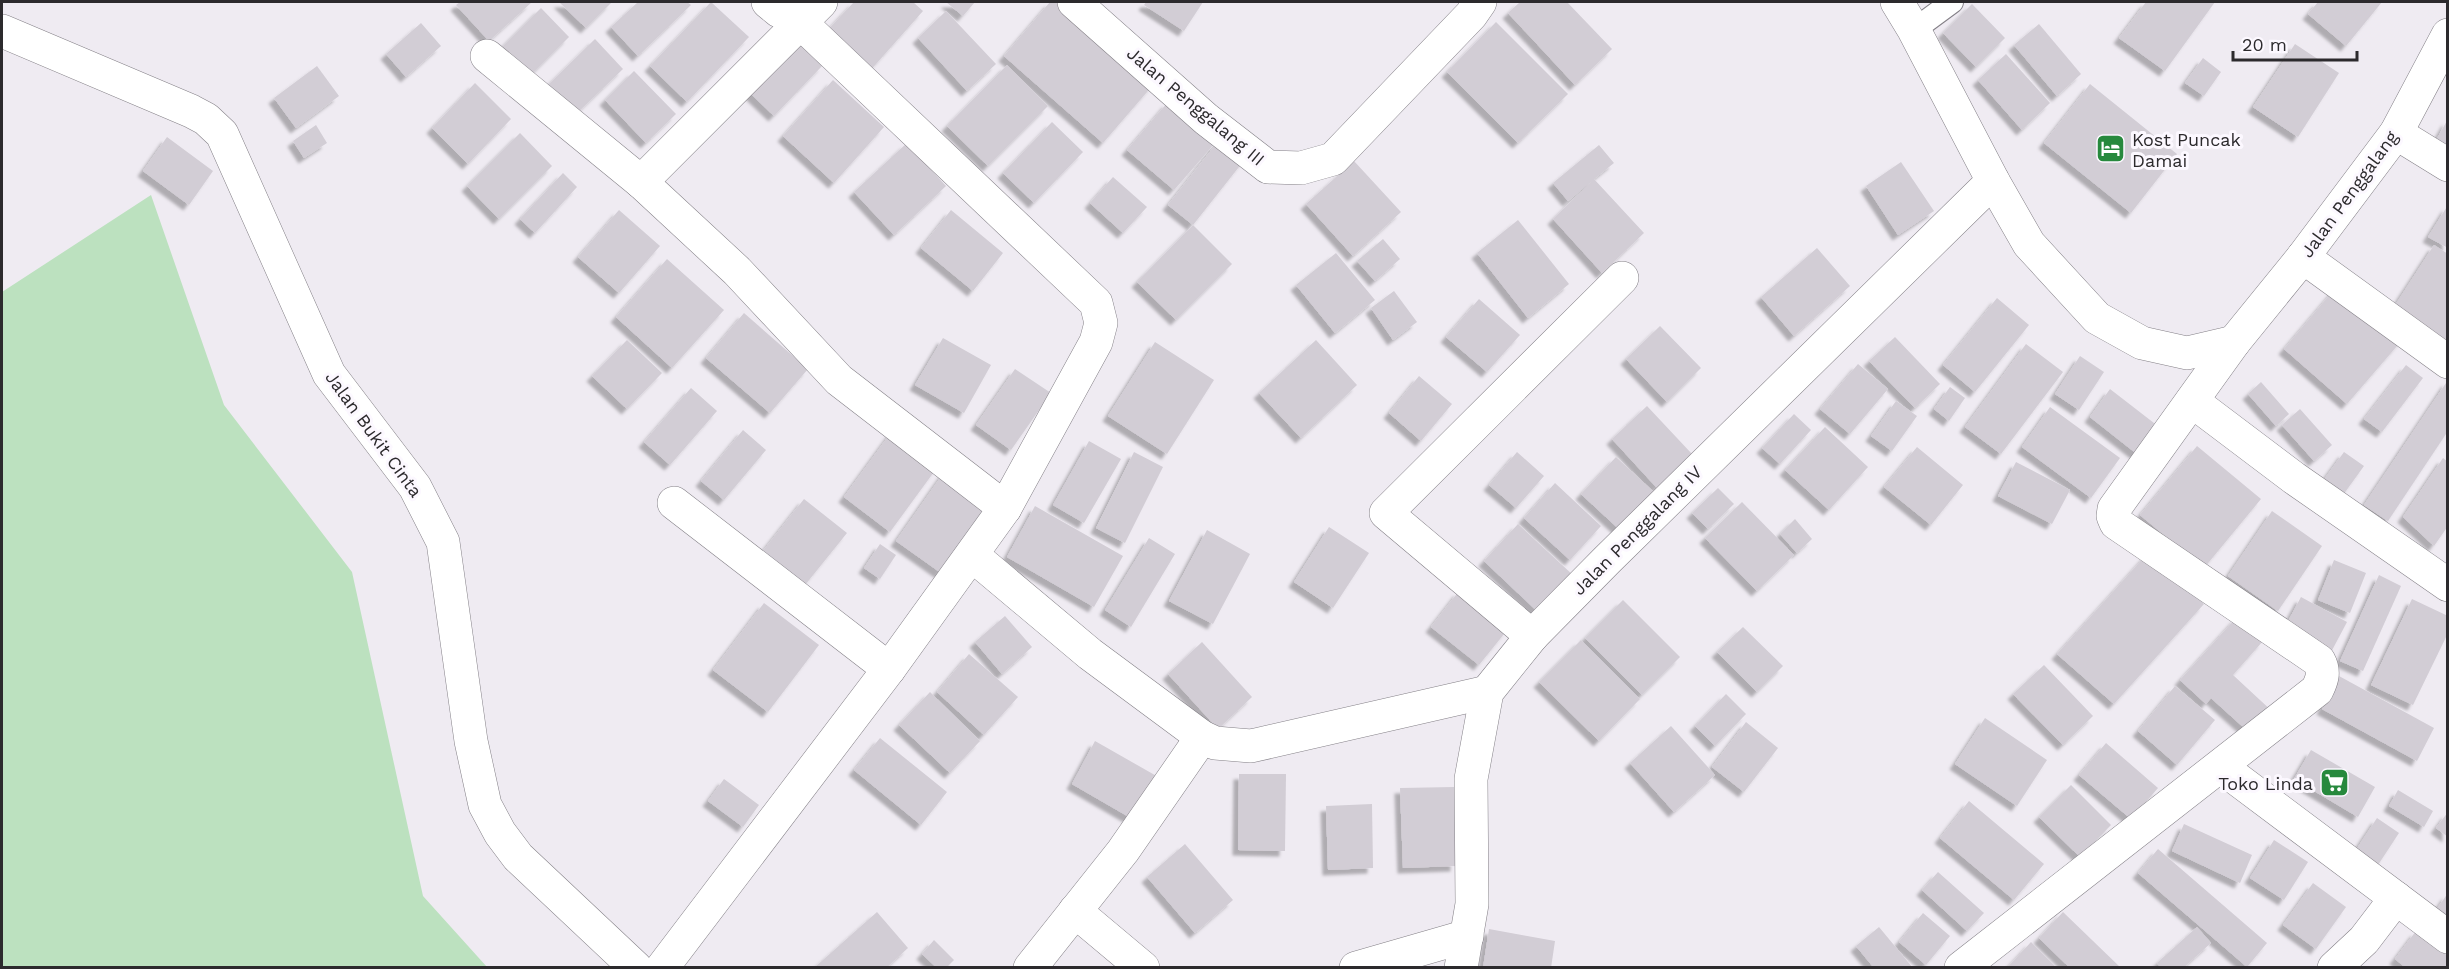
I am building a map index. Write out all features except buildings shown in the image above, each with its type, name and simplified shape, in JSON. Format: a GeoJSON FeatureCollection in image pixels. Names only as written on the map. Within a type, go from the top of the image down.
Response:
{"type":"FeatureCollection","features":[{"type":"Feature","properties":{"kind":"street"},"geometry":{"type":"LineString","coordinates":[[662,968],[889,669],[1005,508],[1096,342],[1101,323],[1096,303],[811,12],[778,11],[768,2]]}},
{"type":"Feature","properties":{"kind":"street","name":"Jalan Penggalang III"},"geometry":{"type":"LineString","coordinates":[[1074,2],[1206,119],[1268,167],[1284,169],[1301,168],[1333,159],[1471,15],[1480,2]]}},
{"type":"Feature","properties":{"kind":"street"},"geometry":{"type":"LineString","coordinates":[[1897,2],[2029,244],[2097,318],[2142,343],[2187,353],[2234,342]]}},
{"type":"Feature","properties":{"kind":"street"},"geometry":{"type":"LineString","coordinates":[[641,182],[811,12]]}},
{"type":"Feature","properties":{"kind":"street","name":"Jalan Bukit Cinta"},"geometry":{"type":"LineString","coordinates":[[2,31],[206,118],[222,134],[329,374],[415,487],[443,542],[471,741],[485,805],[500,832],[518,857],[636,968]]}},
{"type":"Feature","properties":{"kind":"street","name":"Jalan Penggalang"},"geometry":{"type":"LineString","coordinates":[[2221,767],[2317,690],[2322,681],[2323,669],[2319,661],[2116,523],[2113,516],[2114,509],[2234,342],[2303,257],[2396,133],[2445,45]]}},
{"type":"Feature","properties":{"kind":"street"},"geometry":{"type":"LineString","coordinates":[[487,56],[641,182],[737,271],[839,380],[1005,508]]}},
{"type":"Feature","properties":{"kind":"street"},"geometry":{"type":"LineString","coordinates":[[2396,133],[2448,165]]}},
{"type":"Feature","properties":{"kind":"street","name":"Jalan Penggalang IV"},"geometry":{"type":"LineString","coordinates":[[1464,952],[1472,904],[1472,779],[1487,692],[1532,636],[1994,181]]}},
{"type":"Feature","properties":{"kind":"street"},"geometry":{"type":"LineString","coordinates":[[2303,257],[2448,362]]}},
{"type":"Feature","properties":{"kind":"street"},"geometry":{"type":"LineString","coordinates":[[1532,636],[1386,513],[1622,278]]}},
{"type":"Feature","properties":{"kind":"street"},"geometry":{"type":"LineString","coordinates":[[2192,400],[2294,478],[2448,585]]}},
{"type":"Feature","properties":{"kind":"street"},"geometry":{"type":"LineString","coordinates":[[674,503],[889,669]]}},
{"type":"Feature","properties":{"kind":"street"},"geometry":{"type":"LineString","coordinates":[[972,555],[1090,654],[1202,737],[1215,743],[1251,746],[1487,692]]}},
{"type":"Feature","properties":{"kind":"street"},"geometry":{"type":"LineString","coordinates":[[1030,968],[1123,850],[1202,737]]}},
{"type":"Feature","properties":{"kind":"street"},"geometry":{"type":"LineString","coordinates":[[1961,968],[2221,767],[2448,937]]}},
{"type":"Feature","properties":{"kind":"street"},"geometry":{"type":"LineString","coordinates":[[2334,968],[2364,940],[2396,898]]}},
{"type":"Feature","properties":{"kind":"street"},"geometry":{"type":"LineString","coordinates":[[1075,911],[1143,968]]}},
{"type":"Feature","properties":{"kind":"street"},"geometry":{"type":"LineString","coordinates":[[1356,968],[1464,952]]}},
{"type":"Feature","properties":{"kind":"lane"},"geometry":{"type":"LineString","coordinates":[[1914,30],[1952,2]]}},
{"type":"Feature","properties":{"kind":"green space"},"geometry":{"type":"Polygon","coordinates":[[[151,195],[224,405],[352,572],[423,896],[487,967],[2,967],[2,292],[151,195]]]}},
{"type":"Feature","properties":{"kind":"place","name":"Kost Puncak Damai"},"geometry":{"type":"Point","coordinates":[2111,149]}},
{"type":"Feature","properties":{"kind":"place","name":"Toko Linda"},"geometry":{"type":"Point","coordinates":[2334,783]}}]}
